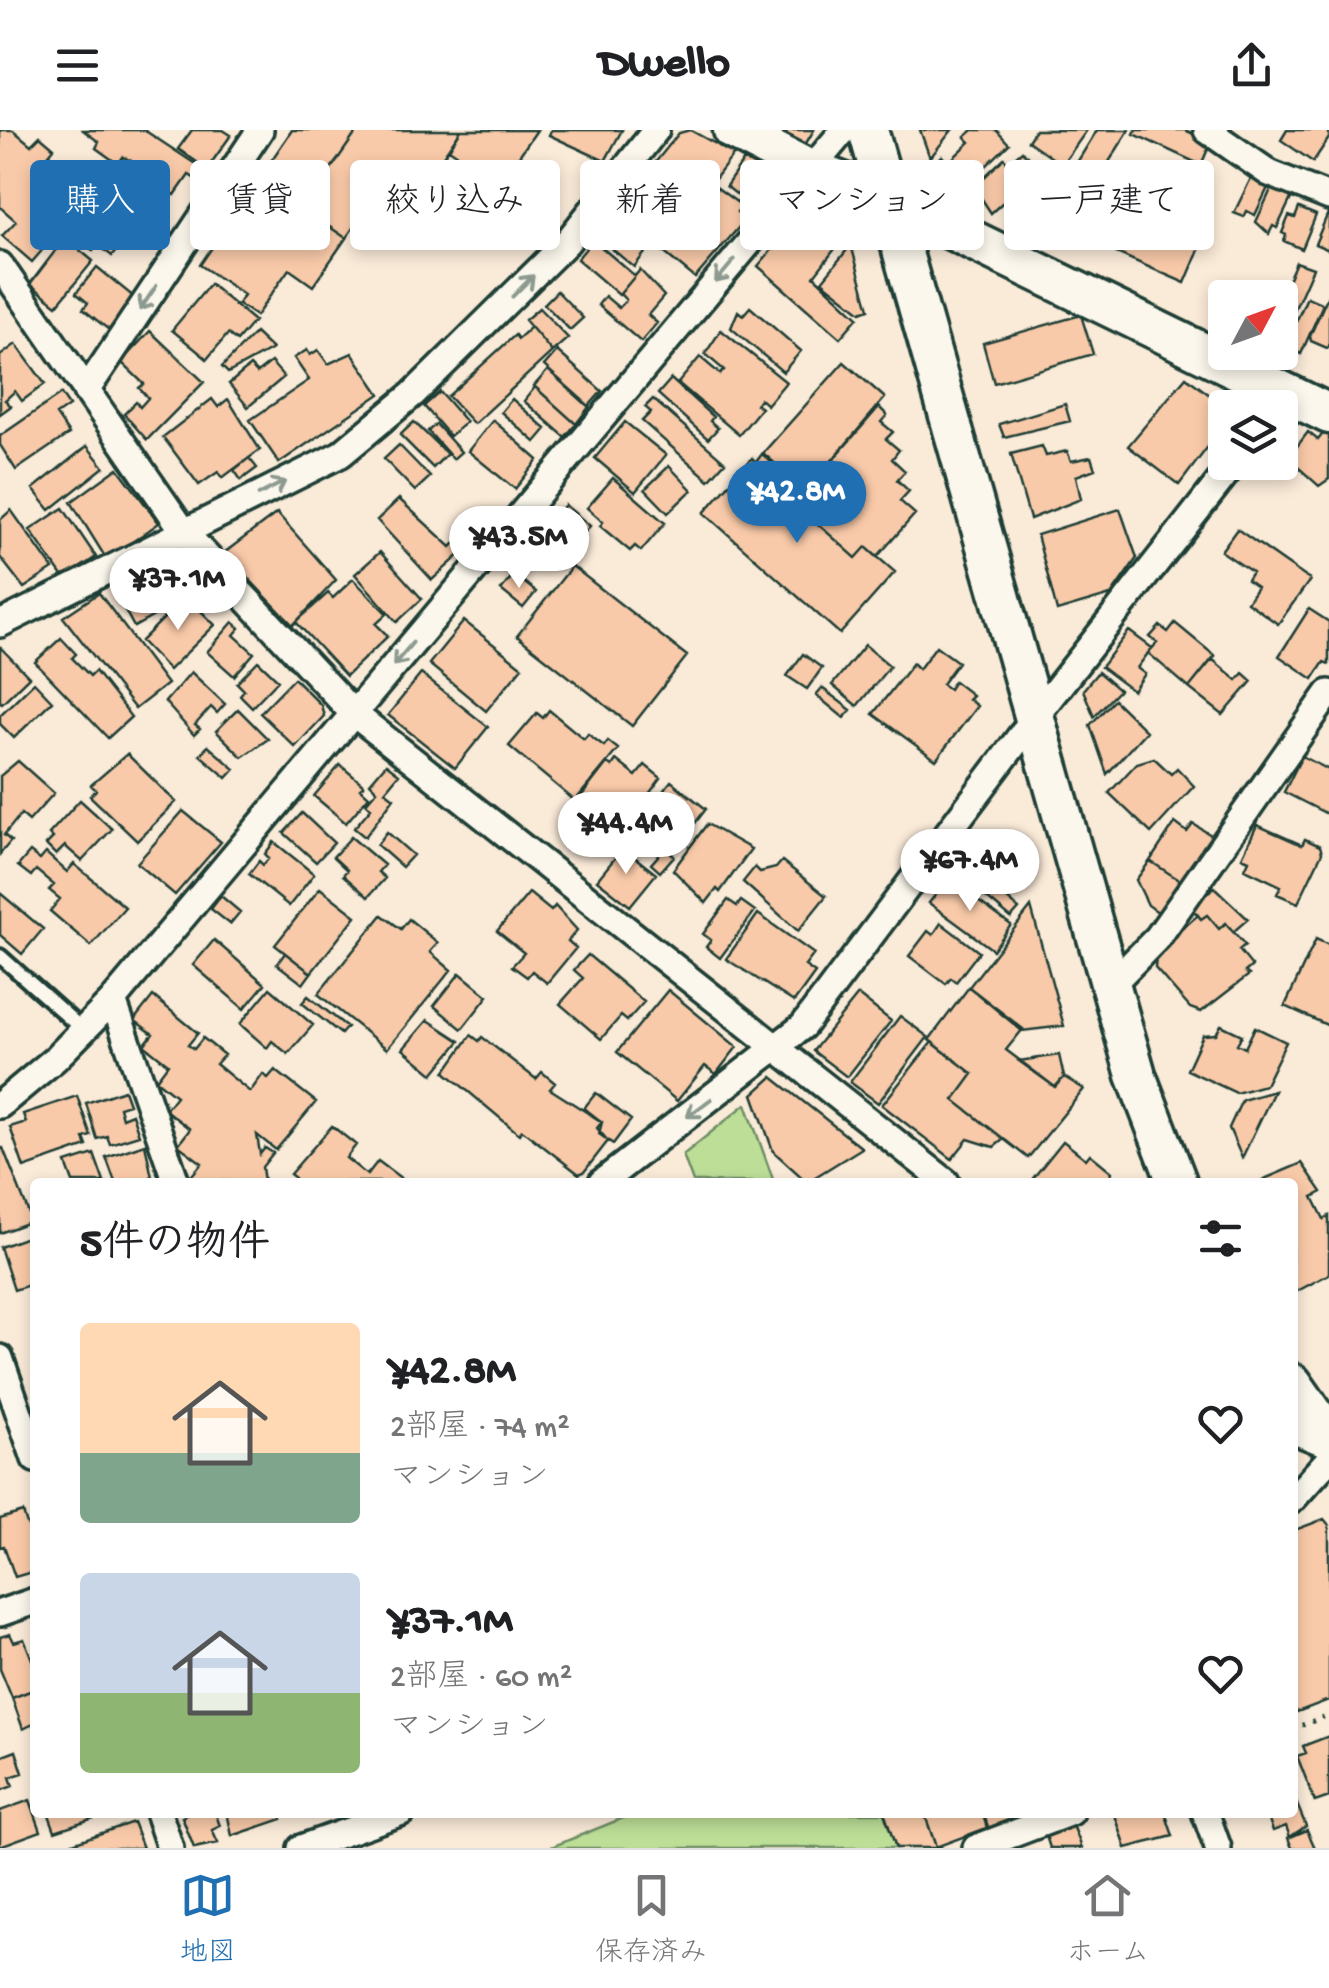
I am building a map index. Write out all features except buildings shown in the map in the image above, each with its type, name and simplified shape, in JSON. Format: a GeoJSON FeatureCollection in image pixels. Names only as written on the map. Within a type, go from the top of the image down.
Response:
{"type":"FeatureCollection","features":[{"type":"Feature","properties":{"kind":"street"},"geometry":{"type":"LineString","coordinates":[[86,391],[260,130]]}},
{"type":"Feature","properties":{"kind":"street"},"geometry":{"type":"LineString","coordinates":[[0,593],[10,617],[340,454],[413,394],[567,242],[656,130]]}},
{"type":"Feature","properties":{"kind":"street"},"geometry":{"type":"LineString","coordinates":[[733,130],[791,160]]}},
{"type":"Feature","properties":{"kind":"street"},"geometry":{"type":"LineString","coordinates":[[818,160],[844,130]]}},
{"type":"Feature","properties":{"kind":"street"},"geometry":{"type":"LineString","coordinates":[[868,130],[877,160]]}},
{"type":"Feature","properties":{"kind":"street"},"geometry":{"type":"LineString","coordinates":[[1207,130],[1269,173],[1329,197]]}},
{"type":"Feature","properties":{"kind":"street"},"geometry":{"type":"LineString","coordinates":[[984,248],[1261,390]]}},
{"type":"Feature","properties":{"kind":"street"},"geometry":{"type":"LineString","coordinates":[[0,1105],[113,1000],[743,250]]}},
{"type":"Feature","properties":{"kind":"street"},"geometry":{"type":"LineString","coordinates":[[904,250],[1136,1075],[1175,1178]]}},
{"type":"Feature","properties":{"kind":"street"},"geometry":{"type":"LineString","coordinates":[[0,265],[185,533],[353,714],[941,1178]]}},
{"type":"Feature","properties":{"kind":"street"},"geometry":{"type":"LineString","coordinates":[[1298,405],[1329,414]]}},
{"type":"Feature","properties":{"kind":"street"},"geometry":{"type":"LineString","coordinates":[[607,1178],[803,1026],[1034,718],[1221,480]]}},
{"type":"Feature","properties":{"kind":"street"},"geometry":{"type":"LineString","coordinates":[[1111,985],[1158,937],[1329,693]]}},
{"type":"Feature","properties":{"kind":"street"},"geometry":{"type":"LineString","coordinates":[[113,1000],[175,1178]]}},
{"type":"Feature","properties":{"kind":"street"},"geometry":{"type":"LineString","coordinates":[[0,1358],[30,1445]]}},
{"type":"Feature","properties":{"kind":"street"},"geometry":{"type":"LineString","coordinates":[[1298,1392],[1329,1436]]}},
{"type":"Feature","properties":{"kind":"street"},"geometry":{"type":"LineString","coordinates":[[1298,1432],[1329,1445]]}},
{"type":"Feature","properties":{"kind":"street"},"geometry":{"type":"LineString","coordinates":[[1298,1493],[1329,1459]]}},
{"type":"Feature","properties":{"kind":"street"},"geometry":{"type":"LineString","coordinates":[[0,1613],[30,1602]]}},
{"type":"Feature","properties":{"kind":"street"},"geometry":{"type":"LineString","coordinates":[[160,1818],[170,1848]]}},
{"type":"Feature","properties":{"kind":"street"},"geometry":{"type":"LineString","coordinates":[[301,1848],[382,1818]]}},
{"type":"Feature","properties":{"kind":"street"},"geometry":{"type":"LineString","coordinates":[[976,1848],[1055,1818]]}},
{"type":"Feature","properties":{"kind":"street"},"geometry":{"type":"LineString","coordinates":[[1207,1818],[1218,1848]]}},
{"type":"Feature","properties":{"kind":"lane"},"geometry":{"type":"LineString","coordinates":[[0,956],[83,1030]]}},
{"type":"Feature","properties":{"kind":"path"},"geometry":{"type":"LineString","coordinates":[[1298,1727],[1329,1716]]}},
{"type":"Feature","properties":{"kind":"green space"},"geometry":{"type":"Polygon","coordinates":[[[746,1104],[773,1178],[692,1178],[683,1155],[746,1104]]]}},
{"type":"Feature","properties":{"kind":"green space"},"geometry":{"type":"Polygon","coordinates":[[[623,1818],[886,1818],[896,1848],[549,1848],[623,1818]]]}}]}
